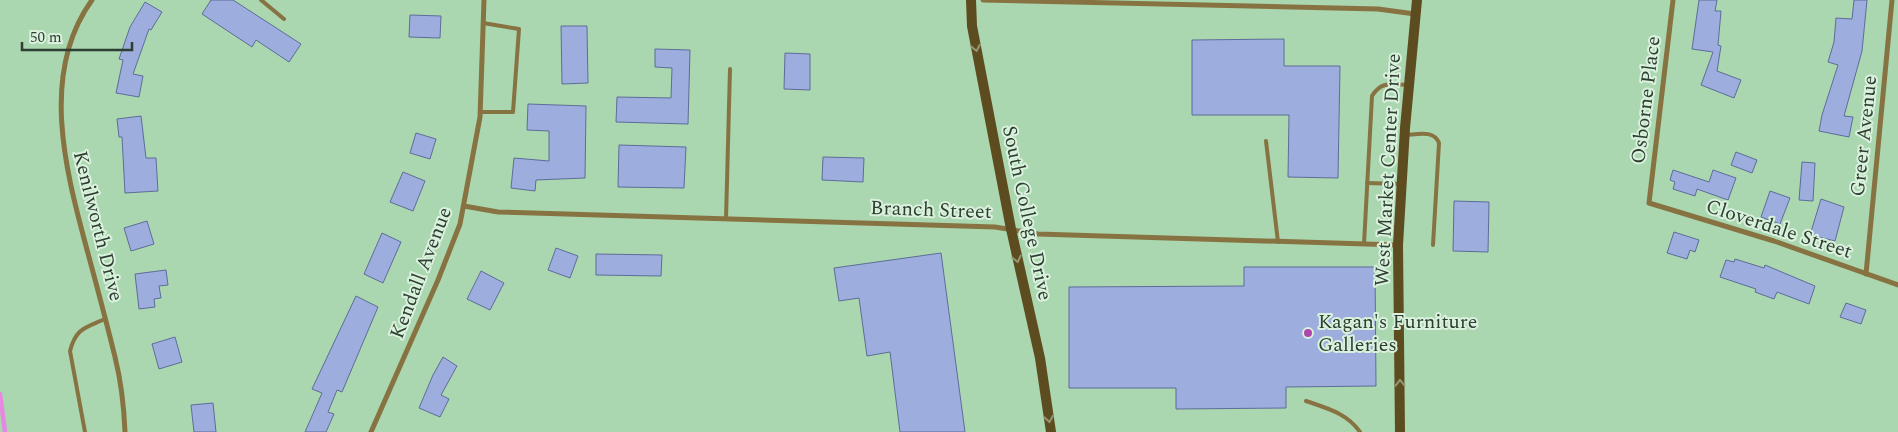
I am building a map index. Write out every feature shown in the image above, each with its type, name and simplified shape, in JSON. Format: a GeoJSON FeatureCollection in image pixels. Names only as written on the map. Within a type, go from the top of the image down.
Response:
{"type":"FeatureCollection","features":[{"type":"Feature","properties":{"kind":"main road","name":"South College Drive"},"geometry":{"type":"LineString","coordinates":[[971,0],[972,26],[1010,229],[1040,358],[1051,432]]}},
{"type":"Feature","properties":{"kind":"main road","name":"West Market Center Drive"},"geometry":{"type":"LineString","coordinates":[[1400,432],[1398,245],[1404,135],[1417,0]]}},
{"type":"Feature","properties":{"kind":"street","name":"Kenilworth Drive"},"geometry":{"type":"LineString","coordinates":[[92,0],[71,39],[64,74],[63,145],[69,184],[116,359],[126,432]]}},
{"type":"Feature","properties":{"kind":"street","name":"Kendall Avenue"},"geometry":{"type":"LineString","coordinates":[[371,432],[438,280],[460,224],[480,112],[484,0]]}},
{"type":"Feature","properties":{"kind":"street"},"geometry":{"type":"LineString","coordinates":[[983,0],[1378,9],[1415,14]]}},
{"type":"Feature","properties":{"kind":"street","name":"Osborne Place"},"geometry":{"type":"LineString","coordinates":[[1649,203],[1673,0]]}},
{"type":"Feature","properties":{"kind":"street","name":"Greer Avenue"},"geometry":{"type":"LineString","coordinates":[[1866,274],[1892,0]]}},
{"type":"Feature","properties":{"kind":"street","name":"Cloverdale Street"},"geometry":{"type":"LineString","coordinates":[[1649,203],[1774,241],[1898,285]]}},
{"type":"Feature","properties":{"kind":"street","name":"Branch Street"},"geometry":{"type":"LineString","coordinates":[[464,206],[498,212],[995,227],[1038,234],[1398,245]]}},
{"type":"Feature","properties":{"kind":"lane"},"geometry":{"type":"LineString","coordinates":[[261,0],[284,19]]}},
{"type":"Feature","properties":{"kind":"lane"},"geometry":{"type":"LineString","coordinates":[[480,112],[513,112],[519,29],[483,23]]}},
{"type":"Feature","properties":{"kind":"lane"},"geometry":{"type":"LineString","coordinates":[[726,218],[730,69]]}},
{"type":"Feature","properties":{"kind":"lane"},"geometry":{"type":"LineString","coordinates":[[1364,244],[1372,96],[1377,87],[1383,84],[1408,85]]}},
{"type":"Feature","properties":{"kind":"lane"},"geometry":{"type":"LineString","coordinates":[[1404,135],[1431,134],[1437,138],[1439,143],[1433,245]]}},
{"type":"Feature","properties":{"kind":"lane"},"geometry":{"type":"LineString","coordinates":[[1266,141],[1278,242]]}},
{"type":"Feature","properties":{"kind":"lane"},"geometry":{"type":"LineString","coordinates":[[1367,183],[1401,184]]}},
{"type":"Feature","properties":{"kind":"lane"},"geometry":{"type":"LineString","coordinates":[[85,432],[70,351],[73,340],[78,332],[105,319]]}},
{"type":"Feature","properties":{"kind":"lane"},"geometry":{"type":"LineString","coordinates":[[1306,401],[1340,413],[1350,420],[1360,432]]}},
{"type":"Feature","properties":{"kind":"building"},"geometry":{"type":"Polygon","coordinates":[[[211,0],[233,0],[301,44],[289,62],[256,40],[252,47],[202,14],[211,0]]]}},
{"type":"Feature","properties":{"kind":"building"},"geometry":{"type":"Polygon","coordinates":[[[1699,0],[1717,0],[1715,11],[1721,11],[1718,45],[1721,46],[1717,71],[1741,80],[1734,98],[1701,85],[1713,52],[1692,49],[1699,0]]]}},
{"type":"Feature","properties":{"kind":"building"},"geometry":{"type":"Polygon","coordinates":[[[1854,0],[1867,0],[1862,51],[1844,116],[1853,117],[1849,137],[1819,131],[1822,115],[1838,65],[1828,62],[1834,42],[1836,18],[1852,19],[1854,0]]]}},
{"type":"Feature","properties":{"kind":"building"},"geometry":{"type":"Polygon","coordinates":[[[145,2],[162,12],[151,30],[149,29],[133,74],[143,76],[139,97],[116,93],[123,60],[119,59],[130,27],[145,2]]]}},
{"type":"Feature","properties":{"kind":"building"},"geometry":{"type":"Polygon","coordinates":[[[410,15],[441,16],[440,38],[409,37],[410,15]]]}},
{"type":"Feature","properties":{"kind":"building"},"geometry":{"type":"Polygon","coordinates":[[[561,26],[587,26],[588,83],[562,84],[561,26]]]}},
{"type":"Feature","properties":{"kind":"building"},"geometry":{"type":"Polygon","coordinates":[[[1284,39],[1284,66],[1340,66],[1338,178],[1288,177],[1289,115],[1192,115],[1192,40],[1284,39]]]}},
{"type":"Feature","properties":{"kind":"building"},"geometry":{"type":"Polygon","coordinates":[[[655,49],[690,50],[688,124],[616,122],[617,97],[671,98],[672,68],[655,67],[655,49]]]}},
{"type":"Feature","properties":{"kind":"building"},"geometry":{"type":"Polygon","coordinates":[[[785,53],[810,54],[810,90],[784,89],[785,53]]]}},
{"type":"Feature","properties":{"kind":"building"},"geometry":{"type":"Polygon","coordinates":[[[528,104],[586,106],[585,178],[536,180],[535,191],[511,188],[514,158],[549,161],[549,131],[527,130],[528,104]]]}},
{"type":"Feature","properties":{"kind":"building"},"geometry":{"type":"Polygon","coordinates":[[[141,116],[146,158],[156,158],[158,191],[125,193],[122,137],[119,137],[117,119],[141,116]]]}},
{"type":"Feature","properties":{"kind":"building"},"geometry":{"type":"Polygon","coordinates":[[[416,133],[436,139],[430,159],[410,153],[416,133]]]}},
{"type":"Feature","properties":{"kind":"building"},"geometry":{"type":"Polygon","coordinates":[[[619,145],[686,147],[684,188],[618,187],[619,145]]]}},
{"type":"Feature","properties":{"kind":"building"},"geometry":{"type":"Polygon","coordinates":[[[1736,152],[1757,160],[1752,173],[1731,165],[1736,152]]]}},
{"type":"Feature","properties":{"kind":"building"},"geometry":{"type":"Polygon","coordinates":[[[823,157],[864,158],[863,182],[822,180],[823,157]]]}},
{"type":"Feature","properties":{"kind":"building"},"geometry":{"type":"Polygon","coordinates":[[[1802,162],[1815,163],[1813,201],[1799,200],[1802,162]]]}},
{"type":"Feature","properties":{"kind":"building"},"geometry":{"type":"Polygon","coordinates":[[[1673,170],[1709,182],[1713,170],[1736,178],[1728,200],[1697,189],[1695,196],[1673,189],[1675,182],[1670,180],[1673,170]]]}},
{"type":"Feature","properties":{"kind":"building"},"geometry":{"type":"Polygon","coordinates":[[[403,172],[425,181],[413,211],[390,202],[403,172]]]}},
{"type":"Feature","properties":{"kind":"building"},"geometry":{"type":"Polygon","coordinates":[[[1770,191],[1790,198],[1780,224],[1761,217],[1770,191]]]}},
{"type":"Feature","properties":{"kind":"building"},"geometry":{"type":"Polygon","coordinates":[[[1821,199],[1844,207],[1835,241],[1810,235],[1821,199]]]}},
{"type":"Feature","properties":{"kind":"building"},"geometry":{"type":"Polygon","coordinates":[[[1454,201],[1489,202],[1488,252],[1453,251],[1454,201]]]}},
{"type":"Feature","properties":{"kind":"building"},"geometry":{"type":"Polygon","coordinates":[[[147,221],[154,244],[131,251],[124,228],[147,221]]]}},
{"type":"Feature","properties":{"kind":"building"},"geometry":{"type":"Polygon","coordinates":[[[1674,232],[1699,240],[1695,252],[1690,250],[1687,259],[1667,253],[1674,232]]]}},
{"type":"Feature","properties":{"kind":"building"},"geometry":{"type":"Polygon","coordinates":[[[382,233],[401,242],[383,283],[364,274],[382,233]]]}},
{"type":"Feature","properties":{"kind":"building"},"geometry":{"type":"Polygon","coordinates":[[[556,248],[578,256],[570,278],[548,270],[556,248]]]}},
{"type":"Feature","properties":{"kind":"building"},"geometry":{"type":"Polygon","coordinates":[[[941,253],[965,432],[900,432],[890,352],[867,356],[859,298],[839,301],[834,268],[941,253]]]}},
{"type":"Feature","properties":{"kind":"building"},"geometry":{"type":"Polygon","coordinates":[[[596,254],[662,255],[661,276],[596,275],[596,254]]]}},
{"type":"Feature","properties":{"kind":"building"},"geometry":{"type":"Polygon","coordinates":[[[1735,259],[1764,268],[1765,265],[1815,286],[1809,304],[1777,292],[1774,299],[1755,292],[1756,289],[1720,277],[1726,260],[1734,262],[1735,259]]]}},
{"type":"Feature","properties":{"kind":"building"},"geometry":{"type":"Polygon","coordinates":[[[1244,267],[1375,267],[1376,386],[1286,387],[1286,408],[1176,409],[1176,388],[1069,388],[1069,287],[1244,286],[1244,267]]]}},
{"type":"Feature","properties":{"kind":"building"},"geometry":{"type":"Polygon","coordinates":[[[166,270],[168,285],[159,286],[161,298],[154,299],[155,307],[139,309],[135,274],[166,270]]]}},
{"type":"Feature","properties":{"kind":"building"},"geometry":{"type":"Polygon","coordinates":[[[481,271],[504,283],[490,310],[467,299],[481,271]]]}},
{"type":"Feature","properties":{"kind":"building"},"geometry":{"type":"Polygon","coordinates":[[[356,296],[378,307],[342,392],[337,390],[328,412],[334,414],[326,432],[305,432],[322,393],[312,389],[356,296]]]}},
{"type":"Feature","properties":{"kind":"building"},"geometry":{"type":"Polygon","coordinates":[[[1846,303],[1866,310],[1861,324],[1840,317],[1846,303]]]}},
{"type":"Feature","properties":{"kind":"building"},"geometry":{"type":"Polygon","coordinates":[[[175,337],[182,362],[159,369],[152,344],[175,337]]]}},
{"type":"Feature","properties":{"kind":"building"},"geometry":{"type":"Polygon","coordinates":[[[443,357],[457,366],[441,395],[449,399],[440,417],[419,408],[443,357]]]}},
{"type":"Feature","properties":{"kind":"building"},"geometry":{"type":"Polygon","coordinates":[[[213,403],[216,432],[194,432],[191,405],[213,403]]]}},
{"type":"Feature","properties":{"kind":"waterway"},"geometry":{"type":"LineString","coordinates":[[0,394],[5,432]]}},
{"type":"Feature","properties":{"kind":"place","name":"Kagan's Furniture Galleries"},"geometry":{"type":"Point","coordinates":[1308,333]}}]}
